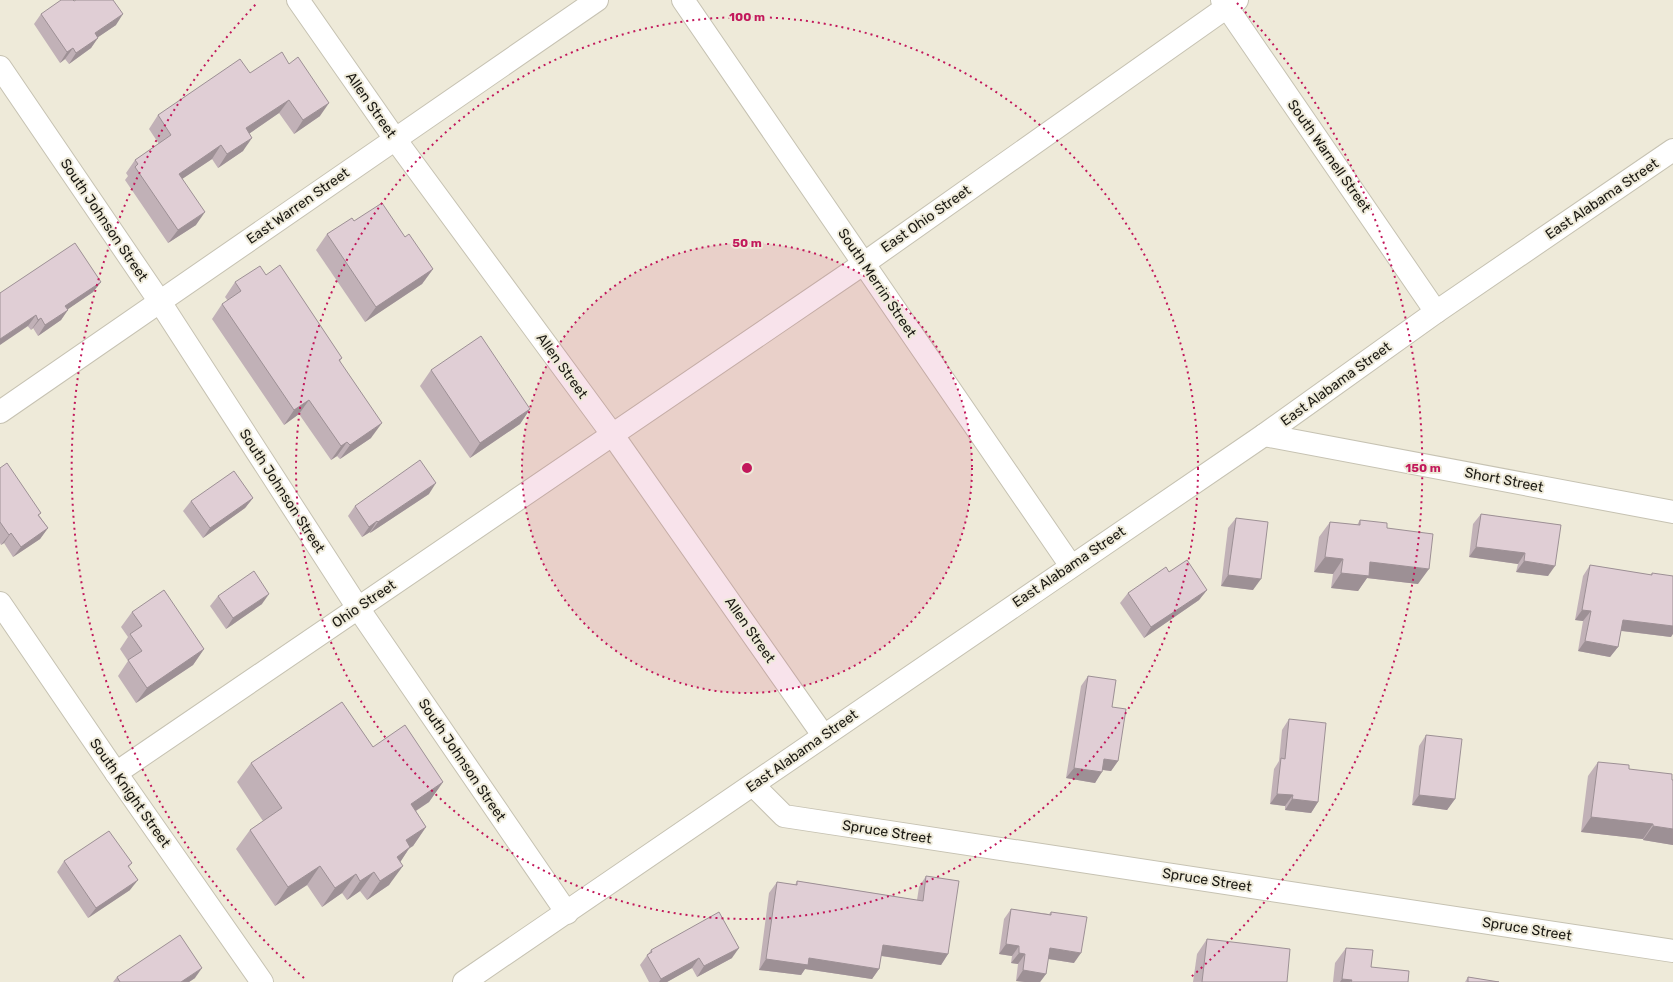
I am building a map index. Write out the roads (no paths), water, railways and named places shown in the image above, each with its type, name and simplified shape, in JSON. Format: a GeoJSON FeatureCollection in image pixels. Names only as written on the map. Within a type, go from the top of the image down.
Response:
{"type":"FeatureCollection","features":[{"type":"Feature","properties":{"kind":"street","name":"Allen Street"},"geometry":{"type":"LineString","coordinates":[[298,0],[395,140],[612,434],[823,735]]}},
{"type":"Feature","properties":{"kind":"street","name":"East Warren Street"},"geometry":{"type":"LineString","coordinates":[[0,412],[597,0]]}},
{"type":"Feature","properties":{"kind":"street","name":"South Merrin Street"},"geometry":{"type":"LineString","coordinates":[[683,0],[1071,566]]}},
{"type":"Feature","properties":{"kind":"street","name":"East Ohio Street"},"geometry":{"type":"LineString","coordinates":[[612,434],[863,264],[1229,3]]}},
{"type":"Feature","properties":{"kind":"street","name":"South Warnell Street"},"geometry":{"type":"LineString","coordinates":[[1229,3],[1436,312]]}},
{"type":"Feature","properties":{"kind":"street","name":"South Johnson Street"},"geometry":{"type":"LineString","coordinates":[[0,67],[160,302],[358,608],[567,913]]}},
{"type":"Feature","properties":{"kind":"street","name":"East Alabama Street"},"geometry":{"type":"LineString","coordinates":[[464,982],[567,913],[823,735],[1264,435],[1436,312],[1673,150]]}},
{"type":"Feature","properties":{"kind":"street","name":"Ohio Street"},"geometry":{"type":"LineString","coordinates":[[116,773],[612,434]]}},
{"type":"Feature","properties":{"kind":"street","name":"Short Street"},"geometry":{"type":"LineString","coordinates":[[1264,435],[1673,512]]}},
{"type":"Feature","properties":{"kind":"street","name":"South Knight Street"},"geometry":{"type":"LineString","coordinates":[[0,603],[116,773],[262,982]]}},
{"type":"Feature","properties":{"kind":"street","name":"Spruce Street"},"geometry":{"type":"LineString","coordinates":[[753,785],[784,816],[1673,951]]}}]}
